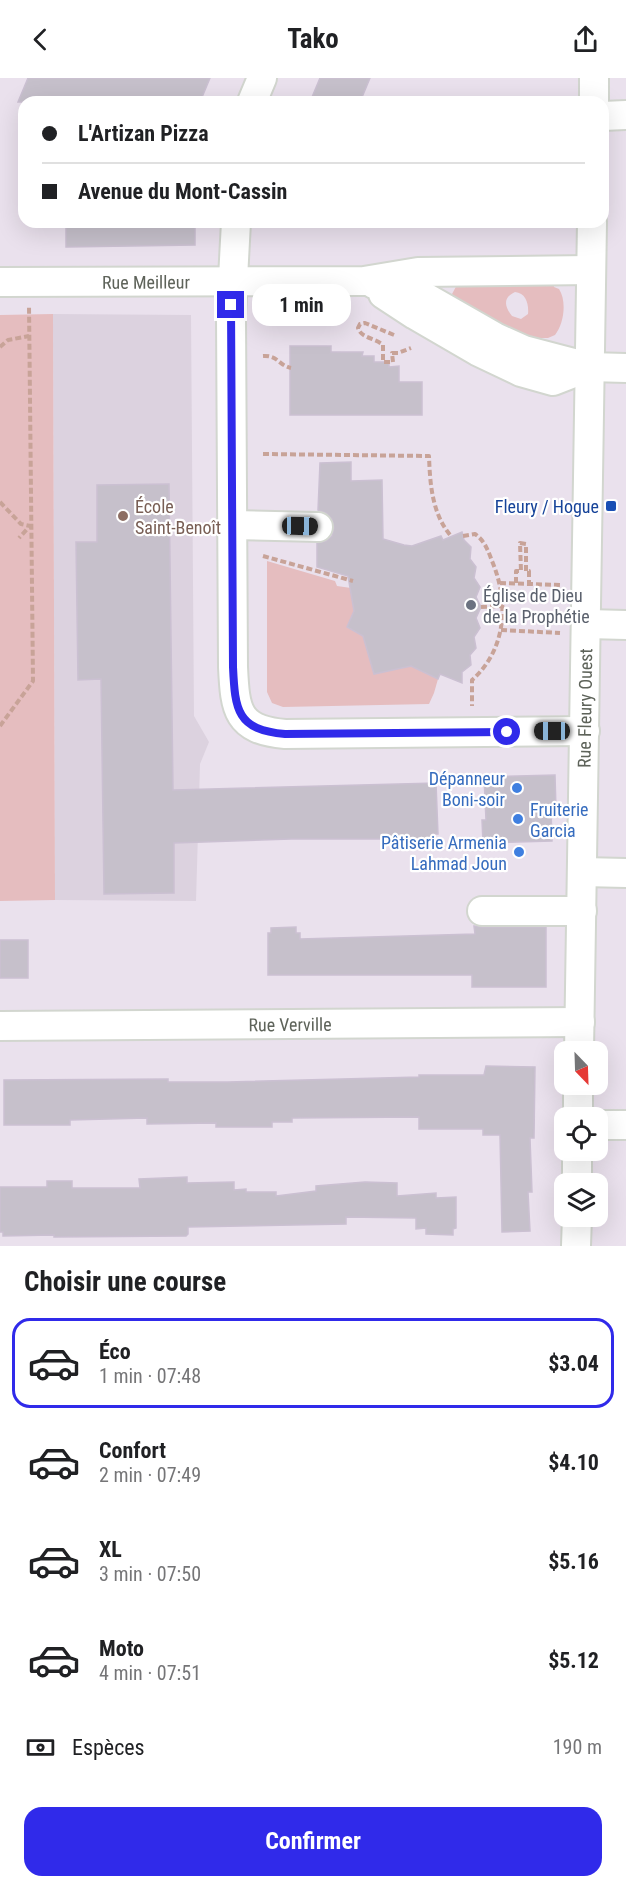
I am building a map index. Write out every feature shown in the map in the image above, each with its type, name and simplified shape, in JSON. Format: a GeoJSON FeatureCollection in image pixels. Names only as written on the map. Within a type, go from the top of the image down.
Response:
{"type":"FeatureCollection","features":[{"type":"Feature","properties":{"kind":"street"},"geometry":{"type":"LineString","coordinates":[[254,96],[262,78]]}},
{"type":"Feature","properties":{"kind":"street"},"geometry":{"type":"LineString","coordinates":[[594,78],[594,96]]}},
{"type":"Feature","properties":{"kind":"street"},"geometry":{"type":"LineString","coordinates":[[609,116],[626,115]]}},
{"type":"Feature","properties":{"kind":"street"},"geometry":{"type":"LineString","coordinates":[[236,228],[231,316],[233,674],[237,707],[244,718],[260,730],[285,734],[585,731]]}},
{"type":"Feature","properties":{"kind":"street","name":"Rue Fleury Ouest"},"geometry":{"type":"LineString","coordinates":[[579,1041],[585,731],[575,628],[589,367],[592,228]]}},
{"type":"Feature","properties":{"kind":"street","name":"Rue Meilleur"},"geometry":{"type":"LineString","coordinates":[[0,282],[364,281],[418,272],[591,270]]}},
{"type":"Feature","properties":{"kind":"street"},"geometry":{"type":"LineString","coordinates":[[364,281],[415,315],[494,361],[521,372],[553,381],[589,367],[626,368]]}},
{"type":"Feature","properties":{"kind":"street"},"geometry":{"type":"LineString","coordinates":[[232,525],[318,527]]}},
{"type":"Feature","properties":{"kind":"street"},"geometry":{"type":"LineString","coordinates":[[575,628],[626,625]]}},
{"type":"Feature","properties":{"kind":"street"},"geometry":{"type":"LineString","coordinates":[[583,872],[626,873]]}},
{"type":"Feature","properties":{"kind":"street"},"geometry":{"type":"LineString","coordinates":[[482,910],[582,911]]}},
{"type":"Feature","properties":{"kind":"street","name":"Rue Verville"},"geometry":{"type":"LineString","coordinates":[[0,1026],[580,1022]]}},
{"type":"Feature","properties":{"kind":"street"},"geometry":{"type":"LineString","coordinates":[[608,1125],[626,1125]]}},
{"type":"Feature","properties":{"kind":"street"},"geometry":{"type":"LineString","coordinates":[[576,1246],[577,1227]]}},
{"type":"Feature","properties":{"kind":"path"},"geometry":{"type":"LineString","coordinates":[[0,726],[33,681],[29,306]]}},
{"type":"Feature","properties":{"kind":"path"},"geometry":{"type":"LineString","coordinates":[[397,336],[366,323],[360,324],[358,328],[362,335],[383,345],[383,362],[393,362],[392,353],[411,348]]}},
{"type":"Feature","properties":{"kind":"path"},"geometry":{"type":"LineString","coordinates":[[0,347],[8,340],[29,336]]}},
{"type":"Feature","properties":{"kind":"path"},"geometry":{"type":"LineString","coordinates":[[262,356],[274,357],[286,367],[291,368]]}},
{"type":"Feature","properties":{"kind":"path"},"geometry":{"type":"LineString","coordinates":[[263,454],[429,456],[432,495],[437,513],[451,536]]}},
{"type":"Feature","properties":{"kind":"path"},"geometry":{"type":"LineString","coordinates":[[0,502],[21,524],[30,526]]}},
{"type":"Feature","properties":{"kind":"path"},"geometry":{"type":"LineString","coordinates":[[19,538],[30,526]]}},
{"type":"Feature","properties":{"kind":"path"},"geometry":{"type":"LineString","coordinates":[[463,536],[475,534],[481,538],[500,583],[503,606],[501,630],[495,648],[484,669],[472,680],[472,706]]}},
{"type":"Feature","properties":{"kind":"path"},"geometry":{"type":"LineString","coordinates":[[516,583],[516,571],[520,571],[520,543],[526,544],[526,571],[529,571],[529,584]]}},
{"type":"Feature","properties":{"kind":"path"},"geometry":{"type":"LineString","coordinates":[[264,556],[353,581]]}},
{"type":"Feature","properties":{"kind":"path"},"geometry":{"type":"LineString","coordinates":[[500,583],[564,585]]}},
{"type":"Feature","properties":{"kind":"path"},"geometry":{"type":"LineString","coordinates":[[481,607],[503,606]]}},
{"type":"Feature","properties":{"kind":"path"},"geometry":{"type":"LineString","coordinates":[[501,630],[575,628]]}},
{"type":"Feature","properties":{"kind":"shaded area"},"geometry":{"type":"Polygon","coordinates":[[[553,282],[554,287],[559,289],[563,300],[561,325],[555,335],[548,338],[533,338],[517,332],[455,298],[452,294],[458,283],[553,282]],[[511,294],[506,303],[512,316],[521,319],[528,314],[528,306],[522,294],[511,294]]]}},
{"type":"Feature","properties":{"kind":"shaded area","name":"École Saint-Benoît"},"geometry":{"type":"Polygon","coordinates":[[[53,314],[191,315],[194,716],[209,742],[200,764],[196,901],[55,900],[53,314]]]}},
{"type":"Feature","properties":{"kind":"shaded area"},"geometry":{"type":"Polygon","coordinates":[[[53,314],[55,900],[0,901],[0,315],[53,314]]]}},
{"type":"Feature","properties":{"kind":"shaded area"},"geometry":{"type":"Polygon","coordinates":[[[267,561],[335,581],[337,586],[351,588],[354,611],[374,674],[411,666],[438,679],[429,704],[283,707],[272,703],[267,692],[267,561]]]}},
{"type":"Feature","properties":{"kind":"building"},"geometry":{"type":"Polygon","coordinates":[[[28,78],[210,78],[202,96],[20,96],[28,78]]]}},
{"type":"Feature","properties":{"kind":"building"},"geometry":{"type":"Polygon","coordinates":[[[320,78],[370,78],[362,96],[312,96],[320,78]]]}},
{"type":"Feature","properties":{"kind":"building"},"geometry":{"type":"Polygon","coordinates":[[[66,228],[195,228],[195,245],[66,247],[66,228]]]}},
{"type":"Feature","properties":{"kind":"building"},"geometry":{"type":"Polygon","coordinates":[[[290,346],[331,346],[331,352],[363,352],[362,356],[374,356],[374,362],[389,362],[389,367],[399,366],[399,382],[422,382],[422,415],[290,415],[290,346]]]}},
{"type":"Feature","properties":{"kind":"building"},"geometry":{"type":"Polygon","coordinates":[[[351,462],[351,481],[382,480],[383,539],[412,546],[441,536],[443,540],[462,532],[464,540],[471,547],[470,559],[476,567],[474,578],[480,587],[476,597],[481,607],[476,618],[480,628],[474,637],[476,648],[470,655],[471,665],[462,672],[462,683],[440,674],[438,679],[411,666],[374,674],[363,636],[347,627],[354,611],[348,576],[317,567],[317,543],[326,541],[332,536],[334,528],[332,519],[326,513],[318,510],[320,463],[351,462]]]}},
{"type":"Feature","properties":{"kind":"building"},"geometry":{"type":"Polygon","coordinates":[[[169,484],[173,790],[436,783],[438,834],[433,834],[433,839],[291,839],[174,843],[174,893],[104,894],[101,679],[78,680],[76,542],[97,542],[97,485],[169,484]]]}},
{"type":"Feature","properties":{"kind":"building"},"geometry":{"type":"Polygon","coordinates":[[[555,775],[556,809],[551,809],[552,841],[483,843],[482,820],[486,820],[484,777],[555,775]]]}},
{"type":"Feature","properties":{"kind":"building"},"geometry":{"type":"Polygon","coordinates":[[[474,926],[546,927],[546,987],[472,987],[472,975],[268,975],[268,933],[271,933],[271,928],[296,927],[296,933],[300,933],[300,939],[475,934],[474,926]]]}},
{"type":"Feature","properties":{"kind":"building"},"geometry":{"type":"Polygon","coordinates":[[[0,940],[28,940],[28,978],[0,978],[0,940]]]}},
{"type":"Feature","properties":{"kind":"building"},"geometry":{"type":"Polygon","coordinates":[[[486,1066],[535,1067],[534,1138],[530,1138],[532,1192],[528,1192],[530,1231],[502,1232],[500,1135],[483,1135],[483,1129],[419,1129],[419,1117],[292,1118],[292,1122],[272,1122],[272,1127],[216,1127],[216,1123],[147,1124],[147,1118],[70,1120],[70,1125],[4,1125],[4,1080],[168,1079],[168,1082],[228,1082],[419,1077],[419,1075],[484,1075],[486,1066]]]}},
{"type":"Feature","properties":{"kind":"building"},"geometry":{"type":"Polygon","coordinates":[[[187,1177],[187,1183],[234,1182],[234,1190],[276,1192],[276,1196],[316,1191],[316,1186],[365,1182],[397,1183],[397,1196],[436,1193],[436,1198],[456,1197],[456,1228],[453,1229],[453,1235],[426,1234],[426,1228],[416,1229],[416,1218],[346,1217],[346,1224],[188,1227],[186,1236],[3,1236],[3,1232],[0,1232],[0,1187],[47,1187],[47,1181],[72,1181],[72,1188],[140,1188],[139,1179],[187,1177]]]}},
{"type":"Feature","properties":{"kind":"place","name":"Fleury / Hogue"},"geometry":{"type":"Point","coordinates":[611,506]}},
{"type":"Feature","properties":{"kind":"place","name":"École Saint-Benoît"},"geometry":{"type":"Point","coordinates":[123,516]}},
{"type":"Feature","properties":{"kind":"place","name":"Église de Dieu de la Prophétie"},"geometry":{"type":"Point","coordinates":[471,605]}},
{"type":"Feature","properties":{"kind":"place","name":"Dépanneur Boni-soir"},"geometry":{"type":"Point","coordinates":[517,788]}},
{"type":"Feature","properties":{"kind":"place","name":"Fruiterie Garcia"},"geometry":{"type":"Point","coordinates":[518,819]}},
{"type":"Feature","properties":{"kind":"place","name":"Pâtiserie Armenia Lahmad Joun"},"geometry":{"type":"Point","coordinates":[519,852]}},
{"type":"Feature","properties":{"kind":"route"},"geometry":{"type":"LineString","coordinates":[[231,305],[233,667],[234,691],[240,714],[253,727],[285,734],[507,732]]}}]}
